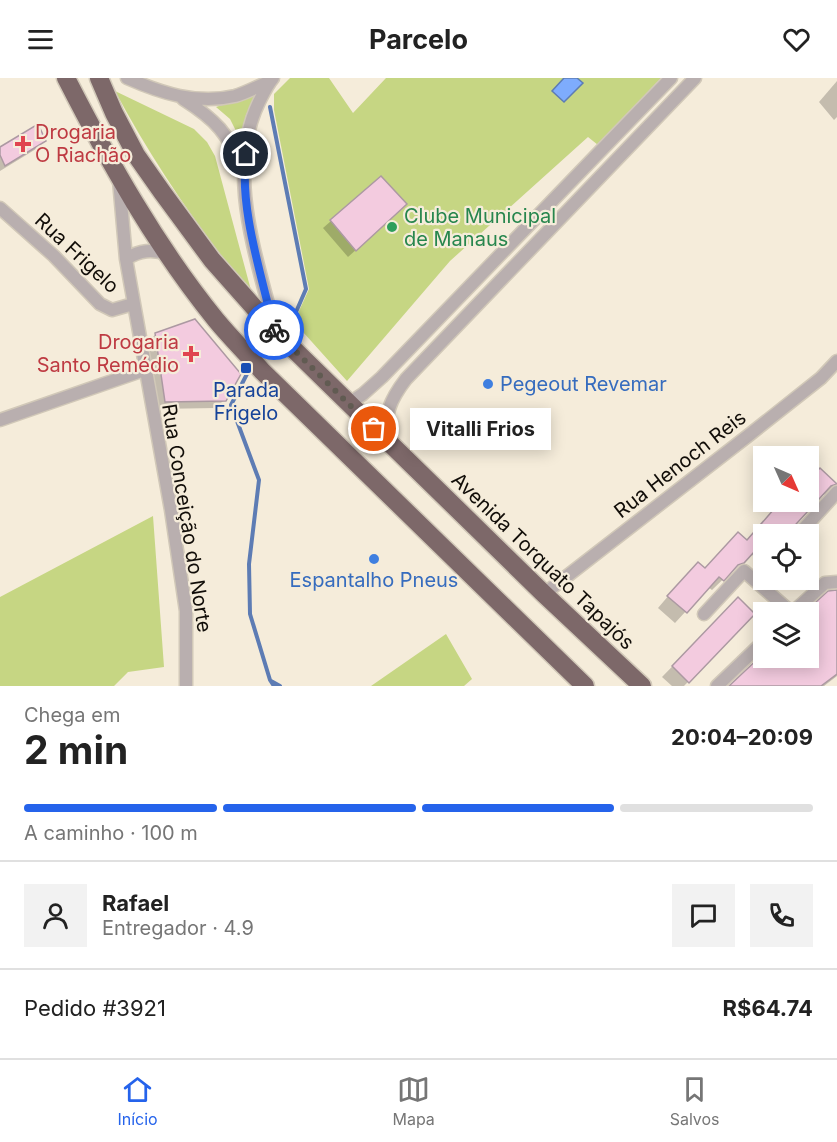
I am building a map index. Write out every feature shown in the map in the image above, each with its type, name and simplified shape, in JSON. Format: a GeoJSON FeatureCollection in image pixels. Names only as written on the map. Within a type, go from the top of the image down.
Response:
{"type":"FeatureCollection","features":[{"type":"Feature","properties":{"kind":"highway"},"geometry":{"type":"LineString","coordinates":[[66,78],[118,178],[168,254],[216,320],[262,371],[585,686]]}},
{"type":"Feature","properties":{"kind":"highway","name":"Avenida Torquato Tapajós"},"geometry":{"type":"LineString","coordinates":[[99,78],[114,113],[136,154],[156,183],[212,260],[275,332],[544,594],[642,686]]}},
{"type":"Feature","properties":{"kind":"street"},"geometry":{"type":"LineString","coordinates":[[127,78],[154,90],[208,100],[236,96],[271,80]]}},
{"type":"Feature","properties":{"kind":"street"},"geometry":{"type":"LineString","coordinates":[[348,404],[382,377],[671,78]]}},
{"type":"Feature","properties":{"kind":"street"},"geometry":{"type":"LineString","coordinates":[[386,441],[385,421],[396,391],[695,78]]}},
{"type":"Feature","properties":{"kind":"street"},"geometry":{"type":"LineString","coordinates":[[271,80],[255,110],[248,137],[244,171],[247,206],[275,332]]}},
{"type":"Feature","properties":{"kind":"street"},"geometry":{"type":"LineString","coordinates":[[179,96],[212,120],[226,134],[244,171]]}},
{"type":"Feature","properties":{"kind":"street"},"geometry":{"type":"LineString","coordinates":[[653,97],[665,109]]}},
{"type":"Feature","properties":{"kind":"street","name":"Rua Conceição do Norte"},"geometry":{"type":"LineString","coordinates":[[118,178],[133,304],[171,510],[186,611],[186,686]]}},
{"type":"Feature","properties":{"kind":"street"},"geometry":{"type":"LineString","coordinates":[[549,204],[562,217]]}},
{"type":"Feature","properties":{"kind":"street","name":"Rua Frigelo"},"geometry":{"type":"LineString","coordinates":[[0,208],[54,256],[100,304],[112,310],[133,304]]}},
{"type":"Feature","properties":{"kind":"street"},"geometry":{"type":"LineString","coordinates":[[126,259],[141,251],[151,249],[168,254]]}},
{"type":"Feature","properties":{"kind":"street"},"geometry":{"type":"LineString","coordinates":[[447,309],[462,321]]}},
{"type":"Feature","properties":{"kind":"street","name":"Rua Henoch Reis"},"geometry":{"type":"LineString","coordinates":[[544,594],[821,378],[837,362]]}},
{"type":"Feature","properties":{"kind":"street"},"geometry":{"type":"LineString","coordinates":[[0,420],[144,370]]}},
{"type":"Feature","properties":{"kind":"street"},"geometry":{"type":"LineString","coordinates":[[808,524],[837,492]]}},
{"type":"Feature","properties":{"kind":"street"},"geometry":{"type":"LineString","coordinates":[[704,614],[744,571],[753,574]]}},
{"type":"Feature","properties":{"kind":"street"},"geometry":{"type":"LineString","coordinates":[[803,602],[825,583],[837,582]]}},
{"type":"Feature","properties":{"kind":"street"},"geometry":{"type":"LineString","coordinates":[[772,590],[783,602]]}},
{"type":"Feature","properties":{"kind":"street"},"geometry":{"type":"LineString","coordinates":[[717,686],[753,652]]}},
{"type":"Feature","properties":{"kind":"green space","name":"Clube Municipal de Manaus"},"geometry":{"type":"Polygon","coordinates":[[[290,78],[329,78],[353,113],[386,78],[661,78],[598,145],[588,137],[450,261],[347,381],[294,322],[309,289],[274,110],[274,94],[290,78]]]}},
{"type":"Feature","properties":{"kind":"green space"},"geometry":{"type":"Polygon","coordinates":[[[115,91],[194,129],[207,142],[215,156],[252,294],[214,246],[179,196],[115,91]]]}},
{"type":"Feature","properties":{"kind":"green space"},"geometry":{"type":"Polygon","coordinates":[[[256,93],[246,115],[240,139],[230,119],[216,107],[256,93]]]}},
{"type":"Feature","properties":{"kind":"green space"},"geometry":{"type":"Polygon","coordinates":[[[153,516],[164,667],[128,672],[114,686],[0,686],[0,597],[153,516]]]}},
{"type":"Feature","properties":{"kind":"green space"},"geometry":{"type":"Polygon","coordinates":[[[446,634],[472,679],[464,686],[371,686],[446,634]]]}},
{"type":"Feature","properties":{"kind":"water"},"geometry":{"type":"Polygon","coordinates":[[[564,78],[577,78],[583,83],[564,102],[552,91],[564,78]]]}},
{"type":"Feature","properties":{"kind":"building","name":"Drogaria O Riachão"},"geometry":{"type":"Polygon","coordinates":[[[38,124],[46,141],[5,166],[0,155],[0,147],[38,124]]]}},
{"type":"Feature","properties":{"kind":"building"},"geometry":{"type":"Polygon","coordinates":[[[381,176],[407,204],[356,251],[330,220],[381,176]]]}},
{"type":"Feature","properties":{"kind":"building","name":"Drogaria Santo Remédio"},"geometry":{"type":"Polygon","coordinates":[[[195,319],[241,374],[226,401],[165,402],[155,333],[195,319]]]}},
{"type":"Feature","properties":{"kind":"building"},"geometry":{"type":"Polygon","coordinates":[[[819,469],[837,484],[831,486],[819,499],[819,469]]]}},
{"type":"Feature","properties":{"kind":"building"},"geometry":{"type":"Polygon","coordinates":[[[771,512],[807,512],[796,524],[761,524],[771,512]]]}},
{"type":"Feature","properties":{"kind":"building"},"geometry":{"type":"Polygon","coordinates":[[[738,532],[747,540],[753,533],[753,553],[744,563],[738,565],[724,581],[719,577],[687,613],[667,596],[698,562],[705,568],[738,532]]]}},
{"type":"Feature","properties":{"kind":"building"},"geometry":{"type":"Polygon","coordinates":[[[837,590],[837,674],[821,686],[729,686],[753,663],[753,668],[819,668],[819,602],[816,602],[828,591],[837,590]]]}},
{"type":"Feature","properties":{"kind":"building"},"geometry":{"type":"Polygon","coordinates":[[[738,597],[753,612],[753,616],[689,683],[672,666],[738,597]]]}},
{"type":"Feature","properties":{"kind":"waterway"},"geometry":{"type":"LineString","coordinates":[[270,107],[306,289],[296,312]]}},
{"type":"Feature","properties":{"kind":"waterway"},"geometry":{"type":"LineString","coordinates":[[248,372],[231,405],[259,480],[249,564],[250,614],[270,680],[274,686]]}},
{"type":"Feature","properties":{"kind":"waterway"},"geometry":{"type":"LineString","coordinates":[[271,681],[280,686]]}},
{"type":"Feature","properties":{"kind":"way so far"},"geometry":{"type":"LineString","coordinates":[[274,330],[374,429]]}},
{"type":"Feature","properties":{"kind":"place","name":"Drogaria O Riachão"},"geometry":{"type":"Point","coordinates":[23,144]}},
{"type":"Feature","properties":{"kind":"place","name":"Clube Municipal de Manaus"},"geometry":{"type":"Point","coordinates":[392,227]}},
{"type":"Feature","properties":{"kind":"place","name":"Drogaria Santo Remédio"},"geometry":{"type":"Point","coordinates":[191,354]}},
{"type":"Feature","properties":{"kind":"place","name":"Parada Frigelo"},"geometry":{"type":"Point","coordinates":[246,368]}},
{"type":"Feature","properties":{"kind":"place","name":"Pegeout Revemar"},"geometry":{"type":"Point","coordinates":[488,384]}},
{"type":"Feature","properties":{"kind":"place","name":"Vitalli Frios"},"geometry":{"type":"Point","coordinates":[374,429]}},
{"type":"Feature","properties":{"kind":"place","name":"Espantalho Pneus"},"geometry":{"type":"Point","coordinates":[374,559]}},
{"type":"Feature","properties":{"kind":"route"},"geometry":{"type":"LineString","coordinates":[[246,154],[244,171],[247,206],[274,330]]}}]}
